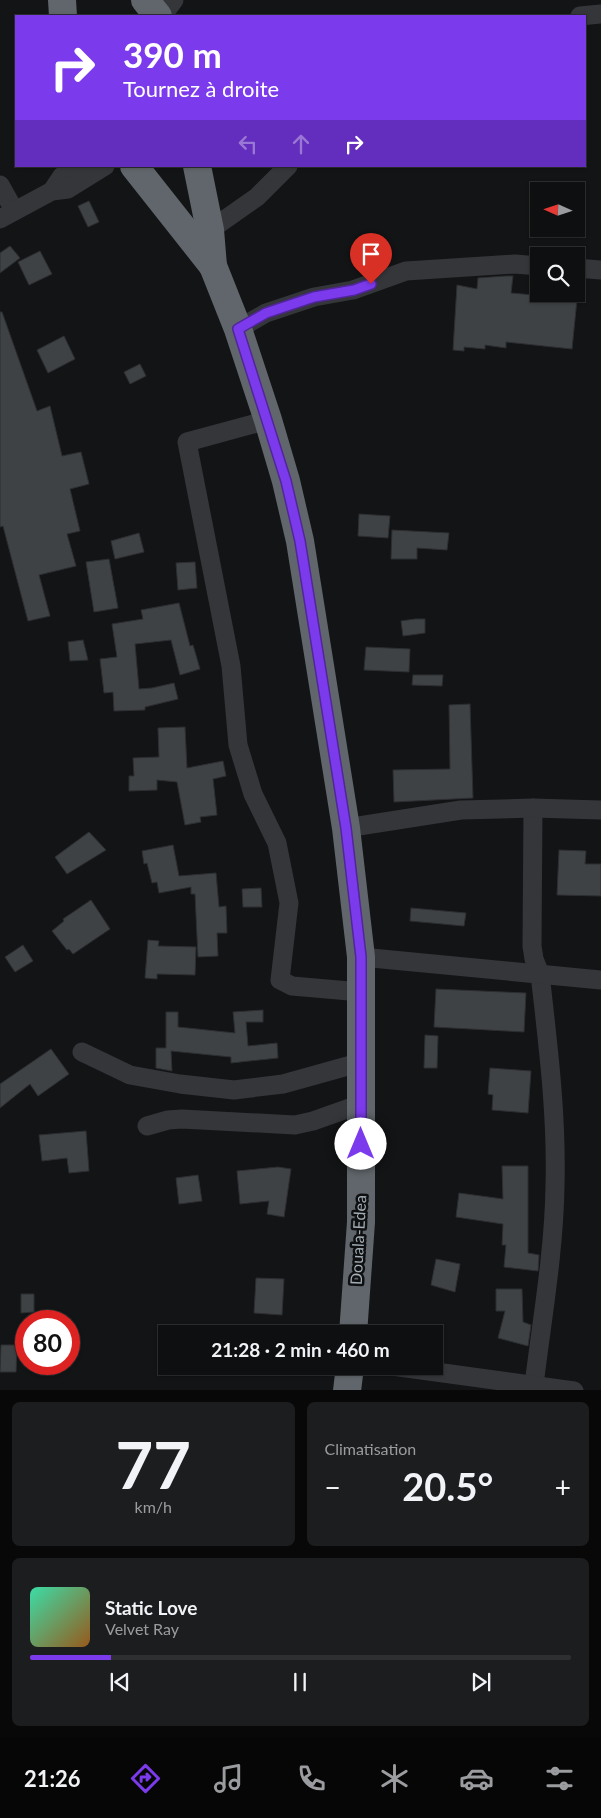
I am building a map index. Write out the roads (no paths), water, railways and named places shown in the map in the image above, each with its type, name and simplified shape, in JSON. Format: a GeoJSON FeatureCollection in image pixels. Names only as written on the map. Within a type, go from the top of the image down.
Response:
{"type":"FeatureCollection","features":[{"type":"Feature","properties":{"kind":"highway"},"geometry":{"type":"LineString","coordinates":[[145,0],[157,15]]}},
{"type":"Feature","properties":{"kind":"highway","name":"Douala-Edea"},"geometry":{"type":"LineString","coordinates":[[135,167],[213,266],[238,329],[268,420],[286,481],[300,541],[346,828],[361,957],[360,1222],[354,1325]]}},
{"type":"Feature","properties":{"kind":"highway","name":"Douala-Edea"},"geometry":{"type":"LineString","coordinates":[[197,167],[210,230],[213,266]]}},
{"type":"Feature","properties":{"kind":"highway"},"geometry":{"type":"LineString","coordinates":[[347,1390],[349,1375]]}},
{"type":"Feature","properties":{"kind":"street"},"geometry":{"type":"LineString","coordinates":[[163,15],[174,0]]}},
{"type":"Feature","properties":{"kind":"street"},"geometry":{"type":"LineString","coordinates":[[586,15],[601,14]]}},
{"type":"Feature","properties":{"kind":"street"},"geometry":{"type":"LineString","coordinates":[[52,191],[62,176],[76,167]]}},
{"type":"Feature","properties":{"kind":"street"},"geometry":{"type":"LineString","coordinates":[[0,185],[7,215],[52,191],[68,189],[103,167]]}},
{"type":"Feature","properties":{"kind":"street"},"geometry":{"type":"LineString","coordinates":[[210,230],[256,197],[287,167]]}},
{"type":"Feature","properties":{"kind":"street"},"geometry":{"type":"LineString","coordinates":[[238,329],[266,313],[314,297],[354,290],[406,271],[515,264],[530,265]]}},
{"type":"Feature","properties":{"kind":"street"},"geometry":{"type":"LineString","coordinates":[[585,269],[601,270]]}},
{"type":"Feature","properties":{"kind":"street"},"geometry":{"type":"LineString","coordinates":[[268,420],[187,442],[232,666],[238,745],[253,794],[277,842],[289,903],[280,980],[292,986],[361,992]]}},
{"type":"Feature","properties":{"kind":"street"},"geometry":{"type":"LineString","coordinates":[[346,828],[461,810],[533,808],[601,810]]}},
{"type":"Feature","properties":{"kind":"street"},"geometry":{"type":"LineString","coordinates":[[533,808],[532,946],[534,959],[540,974],[555,1122],[555,1187],[542,1388]]}},
{"type":"Feature","properties":{"kind":"street"},"geometry":{"type":"LineString","coordinates":[[361,957],[601,980]]}},
{"type":"Feature","properties":{"kind":"street"},"geometry":{"type":"LineString","coordinates":[[82,1052],[130,1075],[180,1084],[234,1090],[283,1084],[362,1062]]}},
{"type":"Feature","properties":{"kind":"street"},"geometry":{"type":"LineString","coordinates":[[147,1126],[168,1120],[182,1119],[295,1125],[313,1121],[361,1104]]}},
{"type":"Feature","properties":{"kind":"street"},"geometry":{"type":"LineString","coordinates":[[443,1373],[542,1388],[574,1390]]}}]}
